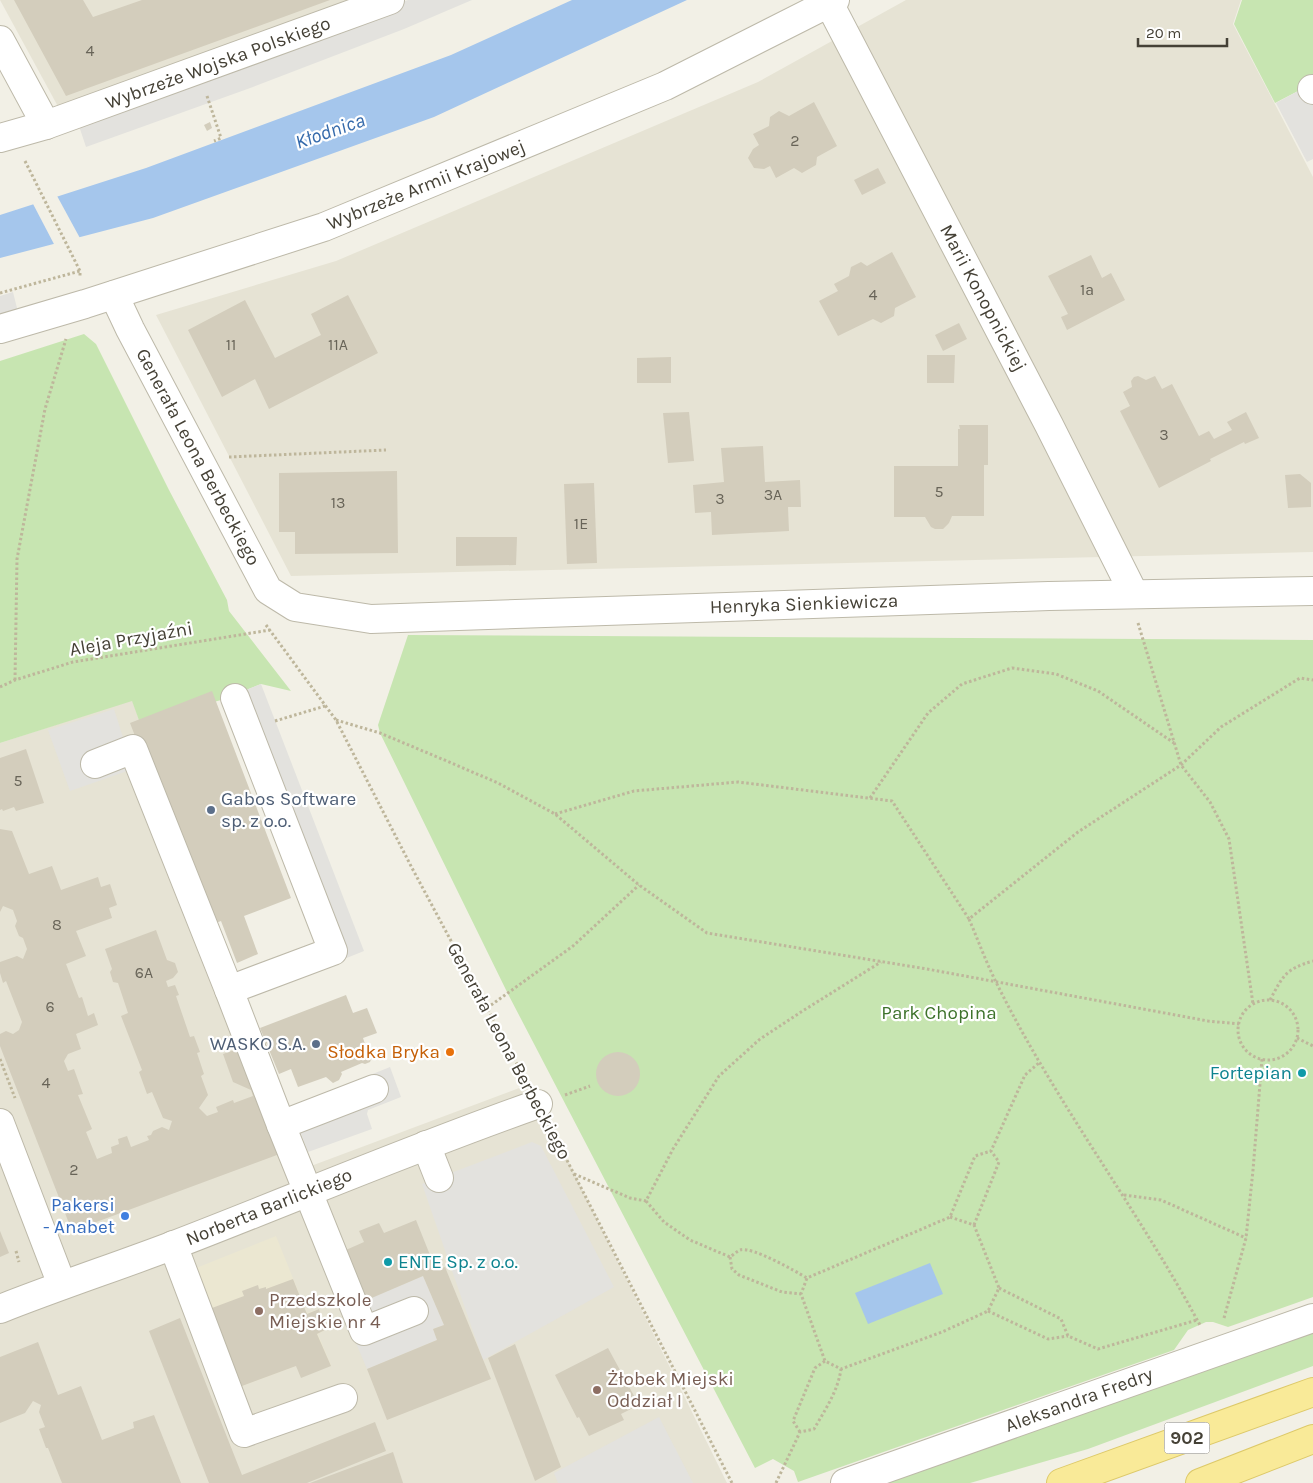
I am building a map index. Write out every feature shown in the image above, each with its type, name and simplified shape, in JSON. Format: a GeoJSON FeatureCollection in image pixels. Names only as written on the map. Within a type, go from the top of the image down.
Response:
{"type":"FeatureCollection","features":[{"type":"Feature","properties":{"kind":"main road","name":"902"},"geometry":{"type":"LineString","coordinates":[[1061,1483],[1313,1392]]}},
{"type":"Feature","properties":{"kind":"main road","name":"902"},"geometry":{"type":"LineString","coordinates":[[1200,1483],[1313,1439]]}},
{"type":"Feature","properties":{"kind":"street","name":"Wybrzeże Wojska Polskiego"},"geometry":{"type":"LineString","coordinates":[[46,125],[390,0]]}},
{"type":"Feature","properties":{"kind":"street","name":"Wybrzeże Armii Krajowej"},"geometry":{"type":"LineString","coordinates":[[0,329],[114,295],[324,227],[665,86],[832,2]]}},
{"type":"Feature","properties":{"kind":"street","name":"Marii Konopnickiej"},"geometry":{"type":"LineString","coordinates":[[832,2],[1134,594]]}},
{"type":"Feature","properties":{"kind":"street"},"geometry":{"type":"LineString","coordinates":[[0,40],[46,125],[5,137]]}},
{"type":"Feature","properties":{"kind":"street","name":"Generała Leona Berbeckiego"},"geometry":{"type":"LineString","coordinates":[[114,295],[130,329],[268,590],[295,607]]}},
{"type":"Feature","properties":{"kind":"street","name":"Henryka Sienkiewicza"},"geometry":{"type":"LineString","coordinates":[[295,607],[371,619],[1134,594],[1313,591]]}},
{"type":"Feature","properties":{"kind":"street"},"geometry":{"type":"LineString","coordinates":[[229,990],[333,951],[235,698]]}},
{"type":"Feature","properties":{"kind":"street"},"geometry":{"type":"LineString","coordinates":[[95,764],[132,749],[229,990],[280,1125],[364,1332],[414,1312]]}},
{"type":"Feature","properties":{"kind":"street"},"geometry":{"type":"LineString","coordinates":[[280,1125],[374,1089]]}},
{"type":"Feature","properties":{"kind":"street","name":"Norberta Barlickiego"},"geometry":{"type":"LineString","coordinates":[[0,1309],[173,1245],[426,1145],[538,1104]]}},
{"type":"Feature","properties":{"kind":"street"},"geometry":{"type":"LineString","coordinates":[[0,1123],[62,1285]]}},
{"type":"Feature","properties":{"kind":"street"},"geometry":{"type":"LineString","coordinates":[[426,1145],[439,1178]]}},
{"type":"Feature","properties":{"kind":"street"},"geometry":{"type":"LineString","coordinates":[[173,1245],[244,1433],[343,1398]]}},
{"type":"Feature","properties":{"kind":"street","name":"Aleksandra Fredry"},"geometry":{"type":"LineString","coordinates":[[845,1483],[1313,1318]]}},
{"type":"Feature","properties":{"kind":"path"},"geometry":{"type":"LineString","coordinates":[[210,106],[221,138],[214,141]]}},
{"type":"Feature","properties":{"kind":"path"},"geometry":{"type":"LineString","coordinates":[[0,293],[80,271],[30,170]]}},
{"type":"Feature","properties":{"kind":"path"},"geometry":{"type":"LineString","coordinates":[[15,680],[16,559],[46,409],[68,332]]}},
{"type":"Feature","properties":{"kind":"path"},"geometry":{"type":"LineString","coordinates":[[222,457],[386,450]]}},
{"type":"Feature","properties":{"kind":"path"},"geometry":{"type":"LineString","coordinates":[[1138,623],[1182,765],[1210,802],[1229,839],[1253,1004]]}},
{"type":"Feature","properties":{"kind":"path","name":"Aleja Przyjaźni"},"geometry":{"type":"LineString","coordinates":[[0,687],[15,680],[73,662],[270,630]]}},
{"type":"Feature","properties":{"kind":"path","name":"Generała Leona Berbeckiego"},"geometry":{"type":"LineString","coordinates":[[270,630],[336,720],[538,1104],[732,1483]]}},
{"type":"Feature","properties":{"kind":"path"},"geometry":{"type":"LineString","coordinates":[[870,798],[928,713],[962,684],[1012,668],[1056,674],[1098,691],[1174,743]]}},
{"type":"Feature","properties":{"kind":"path"},"geometry":{"type":"LineString","coordinates":[[970,919],[1078,832],[1182,765],[1221,727],[1300,678],[1313,680]]}},
{"type":"Feature","properties":{"kind":"path"},"geometry":{"type":"LineString","coordinates":[[248,730],[325,706]]}},
{"type":"Feature","properties":{"kind":"path"},"geometry":{"type":"LineString","coordinates":[[336,720],[380,733],[442,758],[498,783],[555,814],[639,885],[707,934],[995,981],[1208,1022],[1239,1024]]}},
{"type":"Feature","properties":{"kind":"path"},"geometry":{"type":"LineString","coordinates":[[555,814],[634,791],[738,782],[892,800],[970,919],[995,981],[1040,1062],[1124,1195],[1214,1352]]}},
{"type":"Feature","properties":{"kind":"path"},"geometry":{"type":"LineString","coordinates":[[487,1008],[573,946],[639,885]]}},
{"type":"Feature","properties":{"kind":"path"},"geometry":{"type":"LineString","coordinates":[[1270,1000],[1284,974],[1302,964],[1313,961]]}},
{"type":"Feature","properties":{"kind":"path"},"geometry":{"type":"LineString","coordinates":[[646,1202],[673,1149],[719,1076],[760,1039],[882,962]]}},
{"type":"Feature","properties":{"kind":"path"},"geometry":{"type":"LineString","coordinates":[[1270,1000],[1286,1006],[1294,1015],[1298,1026],[1297,1038],[1292,1048],[1284,1056],[1273,1060],[1262,1059],[1252,1055],[1244,1048],[1239,1037],[1239,1024],[1244,1012],[1253,1004],[1270,1000]]}},
{"type":"Feature","properties":{"kind":"path"},"geometry":{"type":"LineString","coordinates":[[1297,1038],[1313,1046]]}},
{"type":"Feature","properties":{"kind":"path"},"geometry":{"type":"LineString","coordinates":[[1222,1325],[1246,1238],[1262,1059]]}},
{"type":"Feature","properties":{"kind":"path"},"geometry":{"type":"LineString","coordinates":[[950,1217],[976,1156],[991,1150],[1025,1075],[1040,1062]]}},
{"type":"Feature","properties":{"kind":"path"},"geometry":{"type":"LineString","coordinates":[[572,1094],[590,1086]]}},
{"type":"Feature","properties":{"kind":"path"},"geometry":{"type":"LineString","coordinates":[[991,1150],[999,1162],[974,1225],[999,1288],[1061,1319],[1068,1336]]}},
{"type":"Feature","properties":{"kind":"path"},"geometry":{"type":"LineString","coordinates":[[574,1174],[630,1198],[646,1202],[664,1222],[690,1240],[730,1257]]}},
{"type":"Feature","properties":{"kind":"path"},"geometry":{"type":"LineString","coordinates":[[1124,1195],[1161,1200],[1246,1238]]}},
{"type":"Feature","properties":{"kind":"path"},"geometry":{"type":"LineString","coordinates":[[974,1225],[950,1217],[807,1278],[801,1294],[825,1361],[841,1369],[942,1332],[988,1311],[999,1288]]}},
{"type":"Feature","properties":{"kind":"path"},"geometry":{"type":"LineString","coordinates":[[730,1257],[740,1250],[751,1251],[792,1269],[807,1278]]}},
{"type":"Feature","properties":{"kind":"path"},"geometry":{"type":"LineString","coordinates":[[730,1257],[732,1269],[740,1275],[782,1292],[801,1294]]}},
{"type":"Feature","properties":{"kind":"path"},"geometry":{"type":"LineString","coordinates":[[988,1311],[1048,1339],[1068,1336],[1098,1349],[1197,1320]]}},
{"type":"Feature","properties":{"kind":"path"},"geometry":{"type":"LineString","coordinates":[[800,1432],[793,1421],[816,1368],[825,1361]]}},
{"type":"Feature","properties":{"kind":"path"},"geometry":{"type":"LineString","coordinates":[[800,1432],[814,1429],[830,1403],[840,1380],[841,1369]]}},
{"type":"Feature","properties":{"kind":"path"},"geometry":{"type":"LineString","coordinates":[[776,1483],[800,1432]]}},
{"type":"Feature","properties":{"kind":"shaded area"},"geometry":{"type":"Polygon","coordinates":[[[0,0],[350,0],[61,112],[0,0]]]}},
{"type":"Feature","properties":{"kind":"shaded area"},"geometry":{"type":"Polygon","coordinates":[[[408,0],[472,0],[404,29],[253,87],[86,147],[77,120],[408,0]]]}},
{"type":"Feature","properties":{"kind":"shaded area"},"geometry":{"type":"Polygon","coordinates":[[[906,0],[1241,0],[1233,24],[1313,177],[1313,552],[291,576],[156,315],[336,261],[758,82],[906,0]]]}},
{"type":"Feature","properties":{"kind":"shaded area"},"geometry":{"type":"Polygon","coordinates":[[[1313,76],[1313,159],[1307,162],[1276,103],[1300,90],[1313,76]]]}},
{"type":"Feature","properties":{"kind":"shaded area"},"geometry":{"type":"Polygon","coordinates":[[[13,292],[18,312],[0,317],[0,296],[13,292]]]}},
{"type":"Feature","properties":{"kind":"shaded area"},"geometry":{"type":"Polygon","coordinates":[[[261,684],[364,951],[324,967],[221,700],[261,684]]]}},
{"type":"Feature","properties":{"kind":"shaded area"},"geometry":{"type":"Polygon","coordinates":[[[132,700],[303,1169],[530,1084],[727,1483],[0,1483],[0,743],[132,700]]]}},
{"type":"Feature","properties":{"kind":"shaded area"},"geometry":{"type":"Polygon","coordinates":[[[114,709],[133,769],[70,791],[48,730],[114,709]]]}},
{"type":"Feature","properties":{"kind":"shaded area"},"geometry":{"type":"Polygon","coordinates":[[[390,1067],[401,1097],[368,1110],[367,1114],[372,1129],[308,1152],[291,1107],[390,1067]]]}},
{"type":"Feature","properties":{"kind":"shaded area"},"geometry":{"type":"Polygon","coordinates":[[[532,1142],[541,1146],[614,1287],[483,1360],[422,1184],[532,1142]]]}},
{"type":"Feature","properties":{"kind":"shaded area","name":"Przedszkole Miejskie nr 4"},"geometry":{"type":"Polygon","coordinates":[[[276,1236],[307,1313],[319,1309],[325,1330],[318,1334],[331,1366],[296,1366],[242,1386],[196,1268],[276,1236]]]}},
{"type":"Feature","properties":{"kind":"shaded area"},"geometry":{"type":"Polygon","coordinates":[[[423,1276],[444,1325],[433,1329],[437,1340],[367,1369],[342,1310],[423,1276]]]}},
{"type":"Feature","properties":{"kind":"shaded area"},"geometry":{"type":"Polygon","coordinates":[[[659,1417],[693,1483],[558,1483],[554,1473],[659,1417]]]}},
{"type":"Feature","properties":{"kind":"green space"},"geometry":{"type":"Polygon","coordinates":[[[1242,0],[1313,0],[1313,76],[1300,90],[1275,103],[1234,24],[1242,0]]]}},
{"type":"Feature","properties":{"kind":"green space"},"geometry":{"type":"Polygon","coordinates":[[[84,334],[96,344],[169,490],[227,600],[229,611],[291,691],[261,684],[221,700],[140,723],[132,701],[0,743],[0,361],[84,334]]]}},
{"type":"Feature","properties":{"kind":"green space","name":"Park Chopina"},"geometry":{"type":"Polygon","coordinates":[[[408,635],[1313,640],[1313,1297],[1228,1327],[1213,1322],[1206,1322],[1188,1330],[1174,1350],[798,1482],[794,1471],[773,1459],[755,1468],[508,994],[380,733],[378,725],[408,635]]]}},
{"type":"Feature","properties":{"kind":"green space"},"geometry":{"type":"Polygon","coordinates":[[[1313,1333],[1313,1366],[1088,1449],[970,1483],[877,1483],[1197,1372],[1313,1333]]]}},
{"type":"Feature","properties":{"kind":"water","name":"Kłodnica"},"geometry":{"type":"Polygon","coordinates":[[[572,0],[687,0],[434,117],[153,218],[0,258],[0,215],[146,168],[451,55],[572,0]]]}},
{"type":"Feature","properties":{"kind":"water"},"geometry":{"type":"Polygon","coordinates":[[[930,1263],[943,1294],[868,1324],[855,1293],[930,1263]]]}},
{"type":"Feature","properties":{"kind":"pier"},"geometry":{"type":"Polygon","coordinates":[[[56,194],[81,240],[55,246],[32,202],[56,194]]]}},
{"type":"Feature","properties":{"kind":"building"},"geometry":{"type":"Polygon","coordinates":[[[14,0],[83,0],[93,17],[142,0],[330,0],[66,96],[14,0]]]}},
{"type":"Feature","properties":{"kind":"building"},"geometry":{"type":"Polygon","coordinates":[[[814,102],[837,146],[817,157],[816,165],[802,173],[794,168],[776,178],[770,166],[764,169],[754,168],[748,158],[753,149],[759,145],[753,134],[769,126],[770,117],[779,111],[789,116],[814,102]]]}},
{"type":"Feature","properties":{"kind":"building"},"geometry":{"type":"Polygon","coordinates":[[[210,122],[212,128],[207,131],[204,125],[210,122]]]}},
{"type":"Feature","properties":{"kind":"building"},"geometry":{"type":"Polygon","coordinates":[[[878,168],[886,183],[862,195],[854,180],[878,168]]]}},
{"type":"Feature","properties":{"kind":"building"},"geometry":{"type":"Polygon","coordinates":[[[892,252],[916,297],[895,308],[894,316],[881,323],[873,319],[838,336],[819,301],[838,291],[834,284],[849,276],[851,267],[861,262],[867,266],[892,252]]]}},
{"type":"Feature","properties":{"kind":"building"},"geometry":{"type":"Polygon","coordinates":[[[1091,255],[1102,278],[1111,273],[1125,300],[1067,330],[1061,317],[1068,314],[1048,276],[1091,255]]]}},
{"type":"Feature","properties":{"kind":"building"},"geometry":{"type":"Polygon","coordinates":[[[348,295],[378,353],[269,409],[255,379],[222,397],[188,330],[245,300],[275,358],[321,335],[311,314],[348,295]]]}},
{"type":"Feature","properties":{"kind":"building"},"geometry":{"type":"Polygon","coordinates":[[[959,323],[967,339],[943,351],[935,335],[959,323]]]}},
{"type":"Feature","properties":{"kind":"building"},"geometry":{"type":"Polygon","coordinates":[[[927,355],[955,355],[954,383],[927,383],[927,355]]]}},
{"type":"Feature","properties":{"kind":"building"},"geometry":{"type":"Polygon","coordinates":[[[671,357],[671,383],[637,383],[637,358],[671,357]]]}},
{"type":"Feature","properties":{"kind":"building"},"geometry":{"type":"Polygon","coordinates":[[[1138,376],[1146,380],[1155,376],[1162,389],[1172,384],[1199,436],[1209,431],[1214,439],[1232,430],[1227,422],[1246,412],[1259,438],[1245,444],[1244,442],[1210,459],[1211,461],[1159,488],[1120,411],[1130,406],[1123,392],[1132,387],[1131,381],[1134,377],[1138,376]]]}},
{"type":"Feature","properties":{"kind":"building"},"geometry":{"type":"Polygon","coordinates":[[[689,412],[694,461],[668,463],[663,413],[689,412]]]}},
{"type":"Feature","properties":{"kind":"building"},"geometry":{"type":"Polygon","coordinates":[[[959,425],[988,425],[988,465],[984,465],[984,516],[952,516],[949,523],[943,529],[931,527],[925,517],[894,517],[894,466],[958,466],[959,425]]]}},
{"type":"Feature","properties":{"kind":"building"},"geometry":{"type":"Polygon","coordinates":[[[763,446],[765,482],[800,480],[801,507],[788,507],[789,531],[712,535],[711,512],[695,513],[693,485],[724,482],[721,448],[763,446]]]}},
{"type":"Feature","properties":{"kind":"building"},"geometry":{"type":"Polygon","coordinates":[[[397,471],[398,553],[295,554],[295,532],[279,532],[279,473],[397,471]]]}},
{"type":"Feature","properties":{"kind":"building"},"geometry":{"type":"Polygon","coordinates":[[[1300,474],[1311,483],[1311,507],[1288,508],[1285,475],[1300,474]]]}},
{"type":"Feature","properties":{"kind":"building"},"geometry":{"type":"Polygon","coordinates":[[[594,483],[597,563],[567,564],[564,484],[594,483]]]}},
{"type":"Feature","properties":{"kind":"building"},"geometry":{"type":"Polygon","coordinates":[[[456,537],[517,537],[516,565],[456,566],[456,537]]]}},
{"type":"Feature","properties":{"kind":"building","name":"Gabos Software sp. z o.o."},"geometry":{"type":"Polygon","coordinates":[[[212,691],[291,898],[244,916],[258,954],[237,963],[221,921],[208,926],[130,723],[212,691]]]}},
{"type":"Feature","properties":{"kind":"building"},"geometry":{"type":"Polygon","coordinates":[[[26,749],[44,803],[16,811],[14,807],[3,811],[2,809],[0,810],[0,758],[26,749]]]}},
{"type":"Feature","properties":{"kind":"building"},"geometry":{"type":"Polygon","coordinates":[[[0,829],[12,831],[29,874],[52,866],[61,890],[98,877],[101,887],[110,884],[117,905],[109,908],[112,918],[76,931],[86,956],[66,964],[79,998],[82,997],[88,1016],[94,1013],[98,1025],[76,1034],[81,1049],[68,1054],[64,1061],[68,1071],[74,1069],[83,1094],[78,1095],[92,1129],[86,1132],[97,1159],[112,1153],[111,1147],[119,1144],[118,1139],[127,1136],[131,1147],[149,1140],[147,1136],[151,1135],[153,1131],[162,1127],[169,1130],[172,1121],[163,1118],[152,1092],[147,1094],[139,1072],[142,1070],[121,1016],[128,1013],[118,983],[113,982],[110,972],[112,969],[105,949],[156,930],[167,960],[175,963],[178,972],[173,978],[166,981],[168,987],[175,985],[179,995],[176,996],[190,1037],[194,1036],[200,1052],[197,1053],[204,1074],[201,1076],[208,1095],[199,1108],[207,1116],[218,1112],[216,1107],[233,1100],[234,1103],[253,1096],[251,1090],[233,1082],[223,1054],[243,1047],[285,1152],[72,1231],[0,1046],[0,1034],[6,1031],[13,1034],[19,1030],[22,1022],[6,981],[3,983],[0,973],[0,962],[17,956],[23,959],[27,949],[23,938],[19,936],[15,926],[17,921],[13,910],[3,906],[0,912],[0,829]]]}},
{"type":"Feature","properties":{"kind":"building","name":"WASKO S.A."},"geometry":{"type":"Polygon","coordinates":[[[346,995],[353,1013],[367,1008],[377,1033],[363,1038],[367,1050],[372,1057],[370,1062],[362,1063],[341,1072],[339,1080],[333,1083],[326,1077],[298,1087],[291,1069],[279,1074],[260,1028],[346,995]]]}},
{"type":"Feature","properties":{"kind":"building"},"geometry":{"type":"Polygon","coordinates":[[[618,1052],[630,1056],[636,1062],[640,1074],[636,1086],[630,1092],[618,1096],[606,1092],[600,1086],[596,1074],[600,1062],[606,1056],[618,1052]]]}},
{"type":"Feature","properties":{"kind":"building"},"geometry":{"type":"Polygon","coordinates":[[[416,1220],[436,1270],[445,1267],[491,1379],[387,1420],[367,1369],[437,1340],[433,1329],[444,1325],[423,1276],[360,1303],[339,1253],[364,1242],[359,1231],[379,1223],[384,1233],[416,1220]]]}},
{"type":"Feature","properties":{"kind":"building"},"geometry":{"type":"Polygon","coordinates":[[[0,1231],[9,1253],[0,1257],[0,1231]]]}},
{"type":"Feature","properties":{"kind":"building","name":"Przedszkole Miejskie nr 4"},"geometry":{"type":"Polygon","coordinates":[[[293,1279],[307,1314],[319,1309],[325,1330],[317,1334],[331,1366],[301,1378],[296,1366],[242,1386],[221,1334],[216,1336],[210,1321],[216,1319],[212,1308],[244,1296],[242,1291],[258,1285],[259,1289],[266,1287],[266,1289],[293,1279]]]}},
{"type":"Feature","properties":{"kind":"building"},"geometry":{"type":"Polygon","coordinates":[[[180,1318],[242,1475],[375,1422],[386,1451],[307,1483],[209,1483],[149,1331],[180,1318]]]}},
{"type":"Feature","properties":{"kind":"building"},"geometry":{"type":"Polygon","coordinates":[[[38,1342],[58,1395],[81,1386],[102,1440],[134,1428],[133,1422],[154,1415],[181,1483],[62,1483],[39,1429],[45,1427],[39,1412],[41,1405],[33,1401],[25,1413],[0,1423],[0,1357],[38,1342]]]}},
{"type":"Feature","properties":{"kind":"building"},"geometry":{"type":"Polygon","coordinates":[[[515,1344],[561,1467],[535,1481],[488,1358],[515,1344]]]}},
{"type":"Feature","properties":{"kind":"building","name":"Żłobek Miejski Oddział I"},"geometry":{"type":"Polygon","coordinates":[[[608,1348],[639,1405],[621,1414],[624,1420],[589,1436],[579,1417],[577,1418],[555,1375],[608,1348]]]}},
{"type":"Feature","properties":{"kind":"building"},"geometry":{"type":"Polygon","coordinates":[[[393,1452],[403,1483],[310,1483],[334,1474],[393,1452]]]}},
{"type":"Feature","properties":{"kind":"place","name":"Gabos Software sp. z o.o."},"geometry":{"type":"Point","coordinates":[211,810]}},
{"type":"Feature","properties":{"kind":"place","name":"WASKO S.A."},"geometry":{"type":"Point","coordinates":[316,1044]}},
{"type":"Feature","properties":{"kind":"place","name":"Słodka Bryka"},"geometry":{"type":"Point","coordinates":[450,1052]}},
{"type":"Feature","properties":{"kind":"place","name":"Fortepian"},"geometry":{"type":"Point","coordinates":[1302,1073]}},
{"type":"Feature","properties":{"kind":"place","name":"Pakersi - Anabet"},"geometry":{"type":"Point","coordinates":[125,1216]}},
{"type":"Feature","properties":{"kind":"place","name":"ENTE Sp. z o.o."},"geometry":{"type":"Point","coordinates":[388,1262]}},
{"type":"Feature","properties":{"kind":"place","name":"Przedszkole Miejskie nr 4"},"geometry":{"type":"Point","coordinates":[259,1311]}},
{"type":"Feature","properties":{"kind":"place","name":"Żłobek Miejski Oddział I"},"geometry":{"type":"Point","coordinates":[597,1390]}}]}
